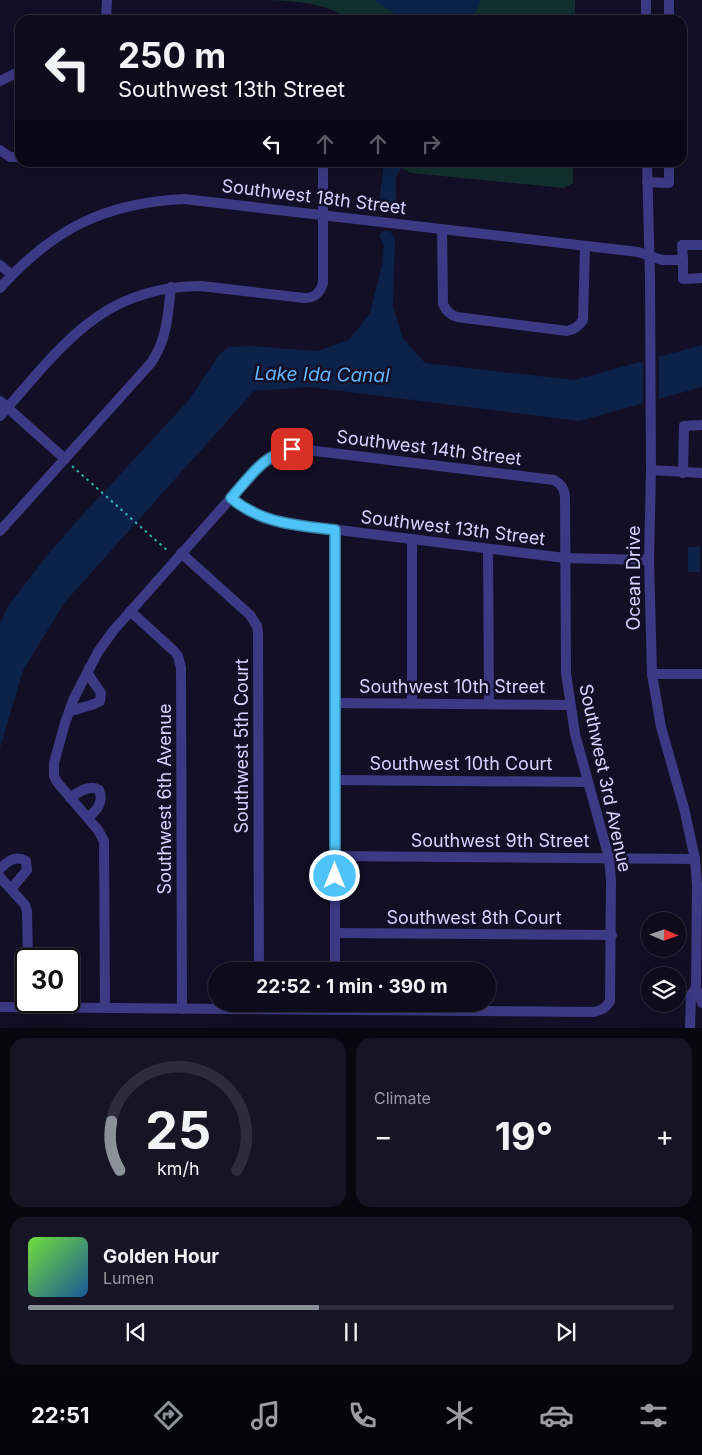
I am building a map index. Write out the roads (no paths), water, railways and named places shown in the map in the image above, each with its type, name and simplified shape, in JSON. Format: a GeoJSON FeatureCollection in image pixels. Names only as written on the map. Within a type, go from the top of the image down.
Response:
{"type":"FeatureCollection","features":[{"type":"Feature","properties":{"kind":"street"},"geometry":{"type":"LineString","coordinates":[[106,15],[107,0]]}},
{"type":"Feature","properties":{"kind":"street"},"geometry":{"type":"LineString","coordinates":[[646,0],[646,15]]}},
{"type":"Feature","properties":{"kind":"street"},"geometry":{"type":"LineString","coordinates":[[669,0],[669,15]]}},
{"type":"Feature","properties":{"kind":"street"},"geometry":{"type":"LineString","coordinates":[[0,81],[15,74]]}},
{"type":"Feature","properties":{"kind":"street"},"geometry":{"type":"LineString","coordinates":[[0,150],[10,157],[15,157]]}},
{"type":"Feature","properties":{"kind":"street"},"geometry":{"type":"LineString","coordinates":[[0,416],[4,405],[72,336],[106,309],[146,292],[171,287],[201,286],[304,298],[317,295],[323,283],[323,167]]}},
{"type":"Feature","properties":{"kind":"street","name":"Ocean Drive"},"geometry":{"type":"LineString","coordinates":[[647,167],[650,256],[651,470],[649,560],[652,674],[661,727],[684,808],[695,859],[698,985],[702,1003]]}},
{"type":"Feature","properties":{"kind":"street"},"geometry":{"type":"LineString","coordinates":[[647,182],[669,183],[669,167]]}},
{"type":"Feature","properties":{"kind":"street","name":"Southwest 18th Street"},"geometry":{"type":"LineString","coordinates":[[0,288],[44,246],[72,227],[102,214],[135,204],[159,200],[193,200],[638,252],[662,260],[683,260]]}},
{"type":"Feature","properties":{"kind":"street"},"geometry":{"type":"LineString","coordinates":[[442,230],[443,304],[451,315],[557,329],[574,329],[583,320],[585,246]]}},
{"type":"Feature","properties":{"kind":"street"},"geometry":{"type":"LineString","coordinates":[[702,245],[682,245],[683,279],[702,278]]}},
{"type":"Feature","properties":{"kind":"street"},"geometry":{"type":"LineString","coordinates":[[0,265],[12,275]]}},
{"type":"Feature","properties":{"kind":"street"},"geometry":{"type":"LineString","coordinates":[[0,531],[155,357],[165,333],[171,287]]}},
{"type":"Feature","properties":{"kind":"street"},"geometry":{"type":"LineString","coordinates":[[4,405],[64,459]]}},
{"type":"Feature","properties":{"kind":"street"},"geometry":{"type":"LineString","coordinates":[[683,472],[684,426],[702,425]]}},
{"type":"Feature","properties":{"kind":"street","name":"Southwest 14th Street"},"geometry":{"type":"LineString","coordinates":[[105,1008],[104,841],[102,835],[57,782],[53,770],[69,712],[89,668],[113,631],[178,556],[267,459],[286,450],[299,449],[554,480],[564,489]]}},
{"type":"Feature","properties":{"kind":"street"},"geometry":{"type":"LineString","coordinates":[[651,470],[702,473]]}},
{"type":"Feature","properties":{"kind":"street","name":"Southwest 3rd Avenue"},"geometry":{"type":"LineString","coordinates":[[496,1010],[594,1012],[606,1007],[610,1001],[612,881],[609,858],[574,734],[569,705],[566,658],[564,489]]}},
{"type":"Feature","properties":{"kind":"street","name":"Southwest 13th Street"},"geometry":{"type":"LineString","coordinates":[[231,498],[253,513],[282,523],[565,558],[649,560]]}},
{"type":"Feature","properties":{"kind":"street"},"geometry":{"type":"LineString","coordinates":[[335,530],[335,962]]}},
{"type":"Feature","properties":{"kind":"street"},"geometry":{"type":"LineString","coordinates":[[412,540],[412,703]]}},
{"type":"Feature","properties":{"kind":"street"},"geometry":{"type":"LineString","coordinates":[[488,549],[489,704]]}},
{"type":"Feature","properties":{"kind":"street","name":"Southwest 5th Court"},"geometry":{"type":"LineString","coordinates":[[178,556],[250,615],[258,632],[258,962]]}},
{"type":"Feature","properties":{"kind":"street","name":"Southwest 6th Avenue"},"geometry":{"type":"LineString","coordinates":[[130,611],[174,651],[178,656],[181,668],[182,1009]]}},
{"type":"Feature","properties":{"kind":"street"},"geometry":{"type":"LineString","coordinates":[[69,712],[97,704],[100,701],[101,693],[88,674],[89,668]]}},
{"type":"Feature","properties":{"kind":"street"},"geometry":{"type":"LineString","coordinates":[[652,674],[702,674]]}},
{"type":"Feature","properties":{"kind":"street","name":"Southwest 10th Street"},"geometry":{"type":"LineString","coordinates":[[335,703],[569,705]]}},
{"type":"Feature","properties":{"kind":"street","name":"Southwest 10th Court"},"geometry":{"type":"LineString","coordinates":[[335,780],[588,782]]}},
{"type":"Feature","properties":{"kind":"street"},"geometry":{"type":"LineString","coordinates":[[70,798],[89,788],[93,787],[99,790],[102,799],[88,818]]}},
{"type":"Feature","properties":{"kind":"street","name":"Southwest 9th Street"},"geometry":{"type":"LineString","coordinates":[[335,856],[695,859]]}},
{"type":"Feature","properties":{"kind":"street"},"geometry":{"type":"LineString","coordinates":[[0,869],[14,858],[20,858],[26,862],[27,870],[11,889]]}},
{"type":"Feature","properties":{"kind":"street"},"geometry":{"type":"LineString","coordinates":[[0,877],[25,905],[27,911],[28,948]]}},
{"type":"Feature","properties":{"kind":"street","name":"Southwest 8th Court"},"geometry":{"type":"LineString","coordinates":[[335,933],[612,935]]}},
{"type":"Feature","properties":{"kind":"street","name":"Ocean Drive"},"geometry":{"type":"LineString","coordinates":[[690,1028],[691,995],[698,985]]}},
{"type":"Feature","properties":{"kind":"street"},"geometry":{"type":"LineString","coordinates":[[0,1007],[15,1005]]}},
{"type":"Feature","properties":{"kind":"street"},"geometry":{"type":"LineString","coordinates":[[80,1007],[208,1008]]}},
{"type":"Feature","properties":{"kind":"water"},"geometry":{"type":"Polygon","coordinates":[[[374,0],[480,0],[473,15],[396,15],[374,0]]]}},
{"type":"Feature","properties":{"kind":"water"},"geometry":{"type":"Polygon","coordinates":[[[384,167],[402,167],[396,178],[396,208],[390,213],[384,212],[379,205],[384,167]]]}},
{"type":"Feature","properties":{"kind":"water","name":"Lake Ida Canal"},"geometry":{"type":"Polygon","coordinates":[[[383,231],[390,231],[395,239],[393,306],[402,337],[425,363],[574,380],[702,345],[702,387],[579,421],[310,387],[254,391],[65,602],[23,670],[0,748],[0,624],[8,606],[49,553],[77,521],[188,401],[219,355],[228,347],[252,346],[317,351],[349,340],[370,313],[382,265],[384,246],[379,235],[383,231]]]}},
{"type":"Feature","properties":{"kind":"water"},"geometry":{"type":"Polygon","coordinates":[[[688,547],[700,547],[700,572],[688,572],[688,547]]]}}]}
